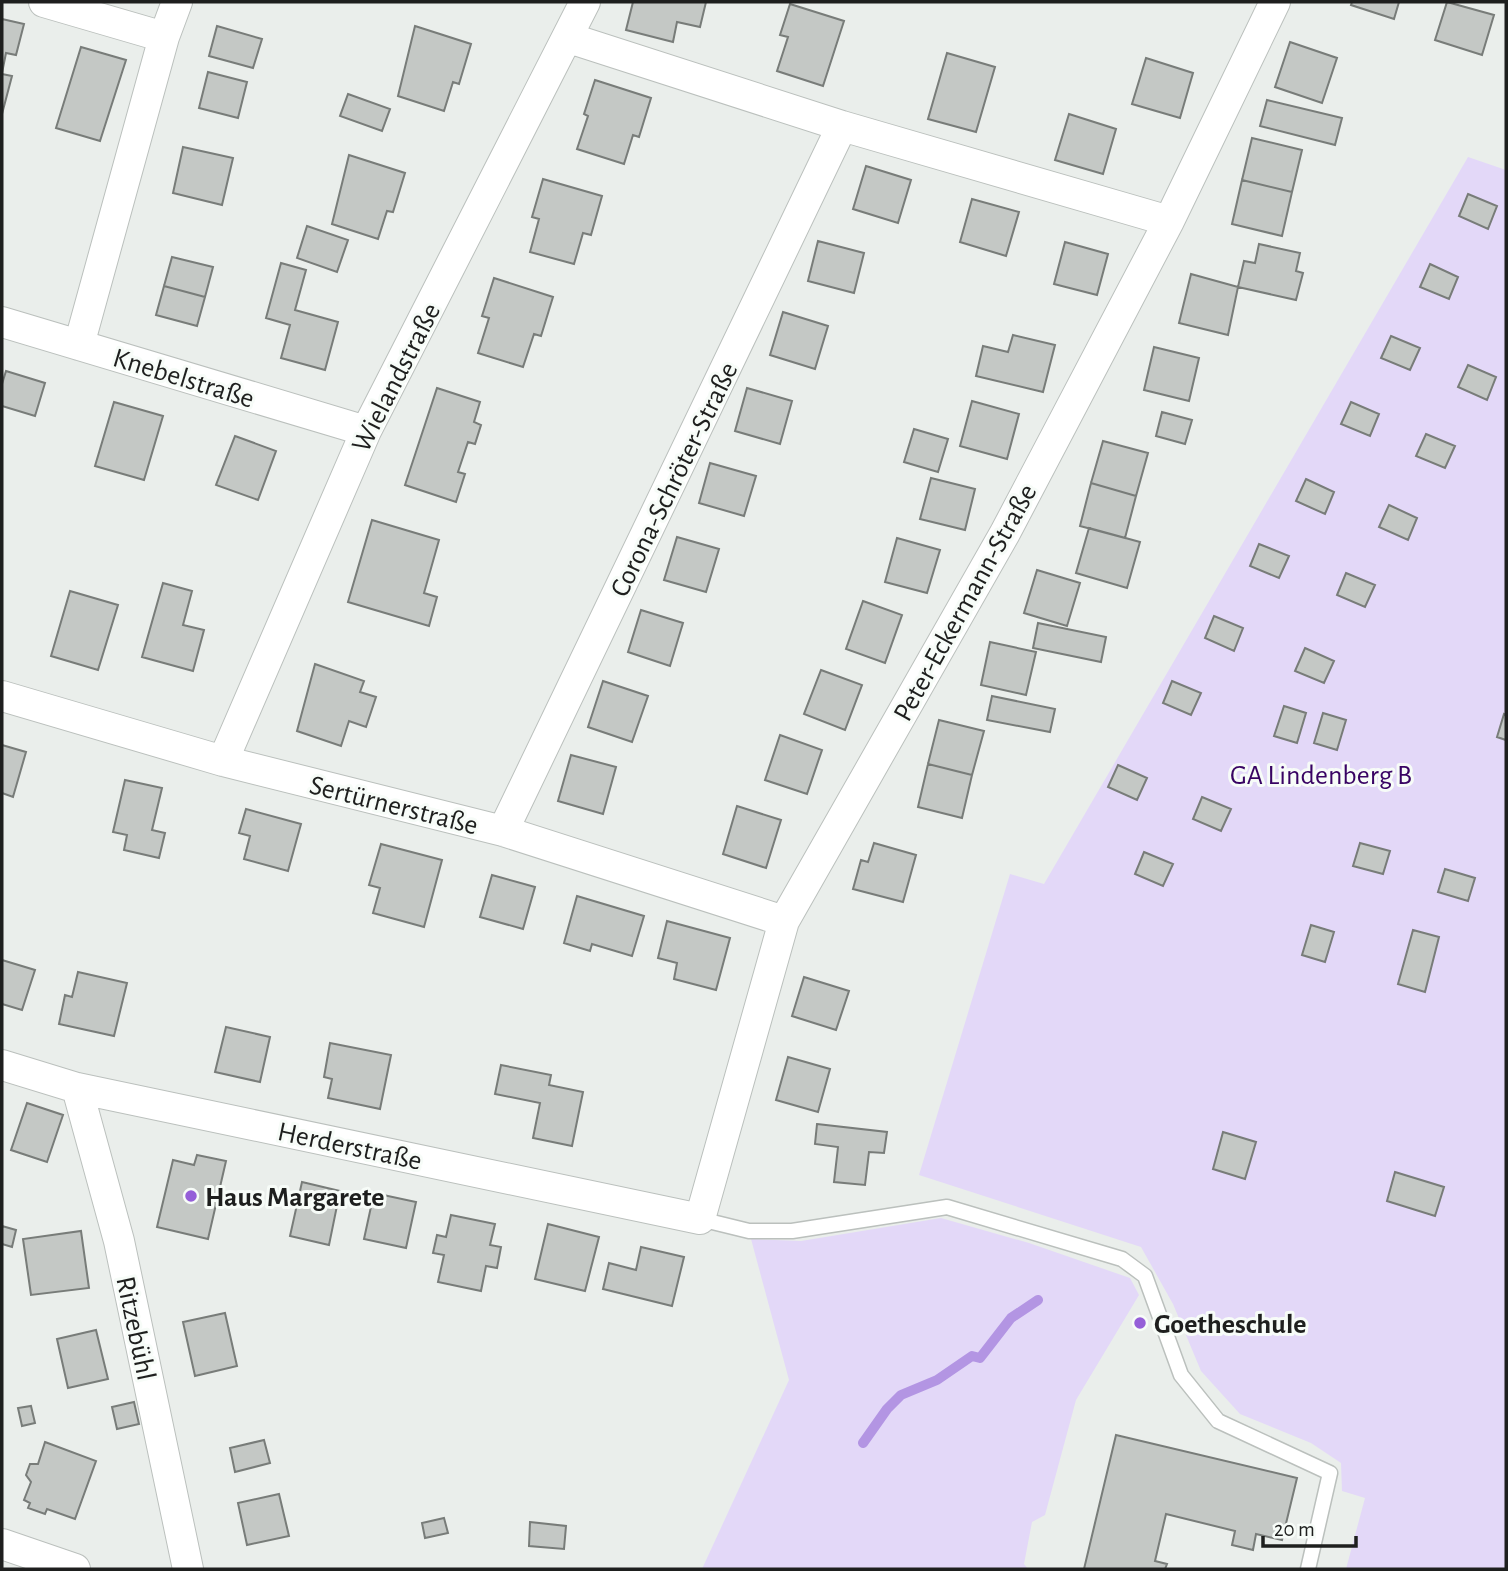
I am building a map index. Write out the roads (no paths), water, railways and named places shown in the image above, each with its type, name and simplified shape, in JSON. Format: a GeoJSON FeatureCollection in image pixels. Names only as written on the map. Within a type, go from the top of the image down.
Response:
{"type":"FeatureCollection","features":[{"type":"Feature","properties":{"kind":"street"},"geometry":{"type":"LineString","coordinates":[[44,2],[164,37]]}},
{"type":"Feature","properties":{"kind":"street"},"geometry":{"type":"LineString","coordinates":[[79,345],[164,37],[177,2]]}},
{"type":"Feature","properties":{"kind":"street","name":"Wielandstraße"},"geometry":{"type":"LineString","coordinates":[[223,761],[366,431],[569,38],[585,2]]}},
{"type":"Feature","properties":{"kind":"street","name":"Peter-Eckermann-Straße"},"geometry":{"type":"LineString","coordinates":[[700,1219],[784,921],[1005,533],[1169,221],[1275,2]]}},
{"type":"Feature","properties":{"kind":"street"},"geometry":{"type":"LineString","coordinates":[[569,38],[842,126],[1169,221]]}},
{"type":"Feature","properties":{"kind":"street","name":"Corona-Schröter-Straße"},"geometry":{"type":"LineString","coordinates":[[503,831],[842,126]]}},
{"type":"Feature","properties":{"kind":"street","name":"Knebelstraße"},"geometry":{"type":"LineString","coordinates":[[2,322],[366,431]]}},
{"type":"Feature","properties":{"kind":"street","name":"Sertürnerstraße"},"geometry":{"type":"LineString","coordinates":[[2,696],[223,761],[503,831],[784,921]]}},
{"type":"Feature","properties":{"kind":"street","name":"Herderstraße"},"geometry":{"type":"LineString","coordinates":[[2,1065],[77,1088],[700,1219]]}},
{"type":"Feature","properties":{"kind":"street","name":"Ritzebühl"},"geometry":{"type":"LineString","coordinates":[[77,1088],[119,1241],[188,1569]]}},
{"type":"Feature","properties":{"kind":"street"},"geometry":{"type":"LineString","coordinates":[[2,1544],[75,1569]]}},
{"type":"Feature","properties":{"kind":"lane"},"geometry":{"type":"LineString","coordinates":[[700,1219],[750,1231],[792,1231],[947,1207],[1122,1259],[1145,1276],[1181,1375],[1218,1421],[1330,1474],[1308,1569]]}},
{"type":"Feature","properties":{"kind":"waterway"},"geometry":{"type":"LineString","coordinates":[[863,1443],[887,1409],[901,1395],[937,1380],[972,1356],[980,1358],[1011,1318],[1038,1300]]}},
{"type":"Feature","properties":{"kind":"place","name":"Haus Margarete"},"geometry":{"type":"Point","coordinates":[191,1196]}},
{"type":"Feature","properties":{"kind":"place","name":"Goetheschule"},"geometry":{"type":"Point","coordinates":[1140,1323]}},
{"type":"Feature","properties":{"kind":"park label","name":"GA Lindenberg B"},"geometry":{"type":"Point","coordinates":[1321,774]}}]}
